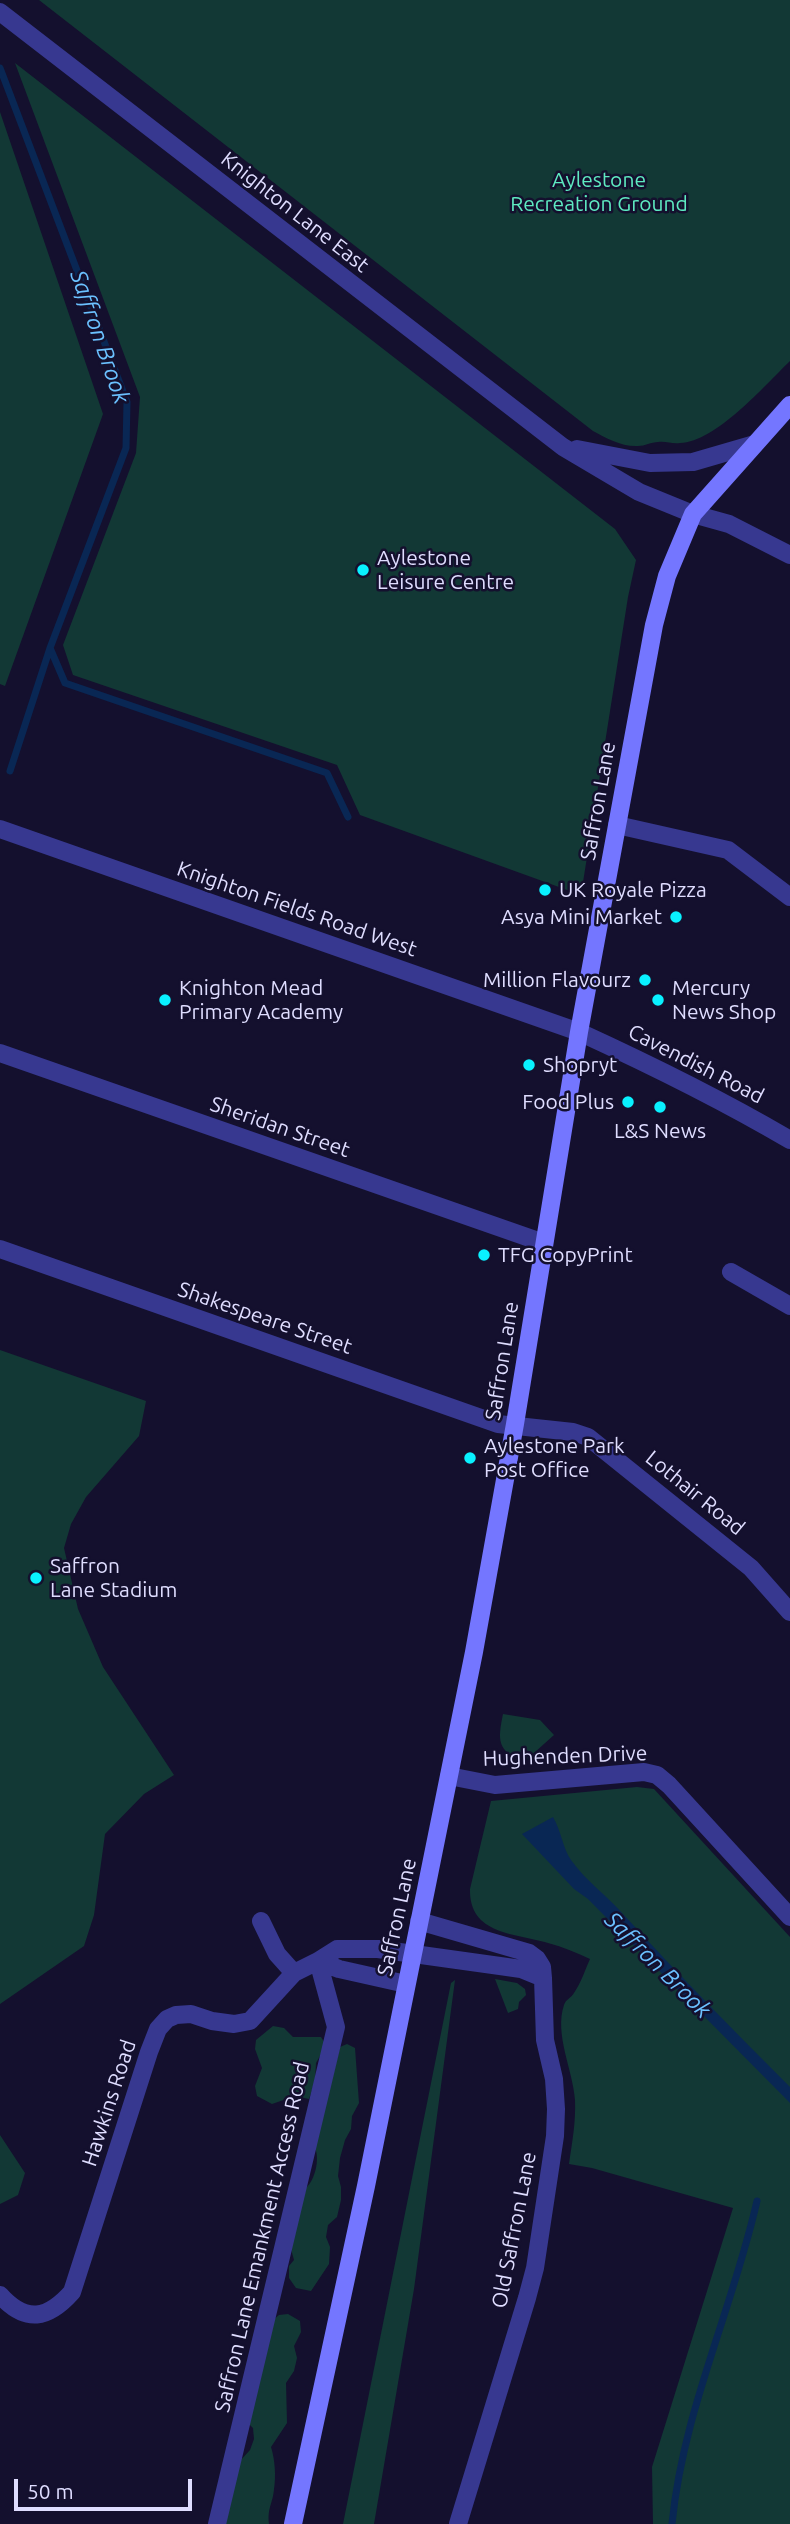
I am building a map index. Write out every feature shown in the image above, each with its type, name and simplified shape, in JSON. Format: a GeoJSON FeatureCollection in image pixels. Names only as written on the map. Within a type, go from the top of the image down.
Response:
{"type":"FeatureCollection","features":[{"type":"Feature","properties":{"kind":"main road","name":"Saffron Lane"},"geometry":{"type":"LineString","coordinates":[[293,2524],[366,2186],[449,1776],[515,1424],[579,1032],[654,625],[667,576],[693,514],[790,405]]}},
{"type":"Feature","properties":{"kind":"street","name":"Knighton Lane East"},"geometry":{"type":"LineString","coordinates":[[0,12],[563,446],[639,492],[693,514],[729,524],[790,555]]}},
{"type":"Feature","properties":{"kind":"street","name":"Knighton Lane East"},"geometry":{"type":"LineString","coordinates":[[563,446],[650,463],[693,462],[755,444]]}},
{"type":"Feature","properties":{"kind":"street"},"geometry":{"type":"LineString","coordinates":[[617,825],[727,850],[790,897]]}},
{"type":"Feature","properties":{"kind":"street","name":"Knighton Fields Road West"},"geometry":{"type":"LineString","coordinates":[[0,828],[579,1032]]}},
{"type":"Feature","properties":{"kind":"street","name":"Cavendish Road"},"geometry":{"type":"LineString","coordinates":[[579,1032],[672,1075],[790,1140]]}},
{"type":"Feature","properties":{"kind":"street","name":"Sheridan Street"},"geometry":{"type":"LineString","coordinates":[[0,1053],[544,1243]]}},
{"type":"Feature","properties":{"kind":"street","name":"Shakespeare Street"},"geometry":{"type":"LineString","coordinates":[[0,1249],[498,1424],[515,1424]]}},
{"type":"Feature","properties":{"kind":"street"},"geometry":{"type":"LineString","coordinates":[[731,1272],[790,1306]]}},
{"type":"Feature","properties":{"kind":"street","name":"Lothair Road"},"geometry":{"type":"LineString","coordinates":[[515,1424],[573,1432],[602,1446],[751,1568],[790,1612]]}},
{"type":"Feature","properties":{"kind":"street","name":"Hughenden Drive"},"geometry":{"type":"LineString","coordinates":[[449,1776],[495,1785],[644,1772],[657,1775],[790,1917]]}},
{"type":"Feature","properties":{"kind":"street"},"geometry":{"type":"LineString","coordinates":[[261,1921],[277,1954],[294,1973]]}},
{"type":"Feature","properties":{"kind":"street"},"geometry":{"type":"LineString","coordinates":[[412,1953],[521,1969],[543,1978],[542,1967],[529,1953],[419,1921]]}},
{"type":"Feature","properties":{"kind":"street","name":"Hawkins Road"},"geometry":{"type":"LineString","coordinates":[[0,2295],[21,2313],[34,2316],[52,2310],[72,2292],[128,2112],[158,2029],[167,2019],[191,2014],[234,2024],[250,2021],[294,1973],[337,1949],[378,1949],[412,1953]]}},
{"type":"Feature","properties":{"kind":"street"},"geometry":{"type":"LineString","coordinates":[[318,1961],[339,1969],[406,1984]]}},
{"type":"Feature","properties":{"kind":"street","name":"Saffron Lane Emankment Access Road"},"geometry":{"type":"LineString","coordinates":[[217,2524],[336,2027],[318,1961]]}},
{"type":"Feature","properties":{"kind":"street","name":"Old Saffron Lane"},"geometry":{"type":"LineString","coordinates":[[458,2524],[527,2298],[549,2178],[556,2109],[554,2079],[545,2040],[543,1978]]}},
{"type":"Feature","properties":{"kind":"green space","name":"Aylestone Recreation Ground"},"geometry":{"type":"Polygon","coordinates":[[[39,0],[790,0],[790,361],[739,411],[709,433],[694,440],[632,446],[609,439],[593,431],[39,0]]]}},
{"type":"Feature","properties":{"kind":"green space","name":"Aylestone Leisure Centre"},"geometry":{"type":"Polygon","coordinates":[[[15,63],[615,529],[636,560],[581,895],[360,815],[337,765],[73,675],[63,645],[136,453],[140,397],[15,63]]]}},
{"type":"Feature","properties":{"kind":"green space"},"geometry":{"type":"Polygon","coordinates":[[[0,112],[103,414],[5,686],[0,684],[0,112]]]}},
{"type":"Feature","properties":{"kind":"green space","name":"Saffron Lane Stadium"},"geometry":{"type":"Polygon","coordinates":[[[0,1350],[146,1401],[139,1436],[86,1497],[71,1524],[64,1548],[78,1609],[103,1667],[174,1775],[144,1794],[105,1834],[94,1915],[84,1946],[0,2004],[0,1350]]]}},
{"type":"Feature","properties":{"kind":"green space"},"geometry":{"type":"Polygon","coordinates":[[[503,1714],[540,1720],[554,1735],[525,1761],[509,1753],[501,1744],[503,1714]]]}},
{"type":"Feature","properties":{"kind":"green space"},"geometry":{"type":"Polygon","coordinates":[[[637,1787],[654,1789],[790,1937],[790,2524],[653,2524],[652,2467],[733,2208],[569,2164],[575,2100],[561,2028],[562,2016],[565,2003],[573,1995],[590,1959],[570,1950],[496,1929],[477,1915],[472,1904],[470,1889],[491,1801],[637,1787]]]}},
{"type":"Feature","properties":{"kind":"green space"},"geometry":{"type":"Polygon","coordinates":[[[495,1979],[517,1983],[525,1989],[526,1995],[519,2002],[518,2009],[508,2013],[495,1979]]]}},
{"type":"Feature","properties":{"kind":"green space"},"geometry":{"type":"Polygon","coordinates":[[[455,1980],[414,2289],[374,2524],[343,2524],[451,1983],[455,1980]]]}},
{"type":"Feature","properties":{"kind":"green space"},"geometry":{"type":"Polygon","coordinates":[[[273,2026],[284,2028],[293,2037],[321,2037],[326,2045],[316,2063],[315,2081],[309,2099],[295,2096],[272,2104],[257,2096],[255,2086],[262,2068],[255,2049],[256,2040],[273,2026]]]}},
{"type":"Feature","properties":{"kind":"green space"},"geometry":{"type":"Polygon","coordinates":[[[347,2044],[355,2048],[359,2103],[352,2116],[351,2129],[340,2158],[338,2176],[341,2200],[337,2217],[328,2225],[326,2237],[330,2247],[329,2264],[311,2291],[296,2288],[289,2278],[289,2266],[294,2260],[291,2249],[306,2188],[316,2169],[315,2148],[340,2047],[347,2044]]]}},
{"type":"Feature","properties":{"kind":"green space"},"geometry":{"type":"Polygon","coordinates":[[[0,2135],[25,2173],[18,2195],[0,2204],[0,2135]]]}},
{"type":"Feature","properties":{"kind":"green space"},"geometry":{"type":"Polygon","coordinates":[[[288,2314],[300,2321],[301,2332],[294,2346],[297,2358],[294,2371],[286,2383],[287,2423],[271,2447],[275,2479],[269,2524],[224,2524],[239,2462],[250,2450],[254,2439],[253,2428],[248,2423],[273,2320],[279,2315],[288,2314]]]}},
{"type":"Feature","properties":{"kind":"water"},"geometry":{"type":"Polygon","coordinates":[[[553,1817],[568,1856],[577,1868],[790,2087],[790,2103],[522,1834],[553,1817]]]}},
{"type":"Feature","properties":{"kind":"waterway","name":"Saffron Brook"},"geometry":{"type":"LineString","coordinates":[[0,68],[127,402],[126,448],[50,648],[65,683],[327,773],[348,817]]}},
{"type":"Feature","properties":{"kind":"waterway","name":"Saffron Brook"},"geometry":{"type":"LineString","coordinates":[[10,771],[50,648]]}},
{"type":"Feature","properties":{"kind":"waterway"},"geometry":{"type":"LineString","coordinates":[[672,2524],[686,2441],[757,2201]]}},
{"type":"Feature","properties":{"kind":"place","name":"Aylestone Leisure Centre"},"geometry":{"type":"Point","coordinates":[363,570]}},
{"type":"Feature","properties":{"kind":"place","name":"UK Royale Pizza"},"geometry":{"type":"Point","coordinates":[545,890]}},
{"type":"Feature","properties":{"kind":"place","name":"Asya Mini Market"},"geometry":{"type":"Point","coordinates":[676,917]}},
{"type":"Feature","properties":{"kind":"place","name":"Million Flavourz"},"geometry":{"type":"Point","coordinates":[645,980]}},
{"type":"Feature","properties":{"kind":"place","name":"Knighton Mead Primary Academy"},"geometry":{"type":"Point","coordinates":[165,1000]}},
{"type":"Feature","properties":{"kind":"place","name":"Mercury News Shop"},"geometry":{"type":"Point","coordinates":[658,1000]}},
{"type":"Feature","properties":{"kind":"place","name":"Shopryt"},"geometry":{"type":"Point","coordinates":[529,1065]}},
{"type":"Feature","properties":{"kind":"place","name":"Food Plus"},"geometry":{"type":"Point","coordinates":[628,1102]}},
{"type":"Feature","properties":{"kind":"place","name":"L&S News"},"geometry":{"type":"Point","coordinates":[660,1107]}},
{"type":"Feature","properties":{"kind":"place","name":"TFG CopyPrint"},"geometry":{"type":"Point","coordinates":[484,1255]}},
{"type":"Feature","properties":{"kind":"place","name":"Aylestone Park Post Office"},"geometry":{"type":"Point","coordinates":[470,1458]}},
{"type":"Feature","properties":{"kind":"place","name":"Saffron Lane Stadium"},"geometry":{"type":"Point","coordinates":[36,1578]}}]}
